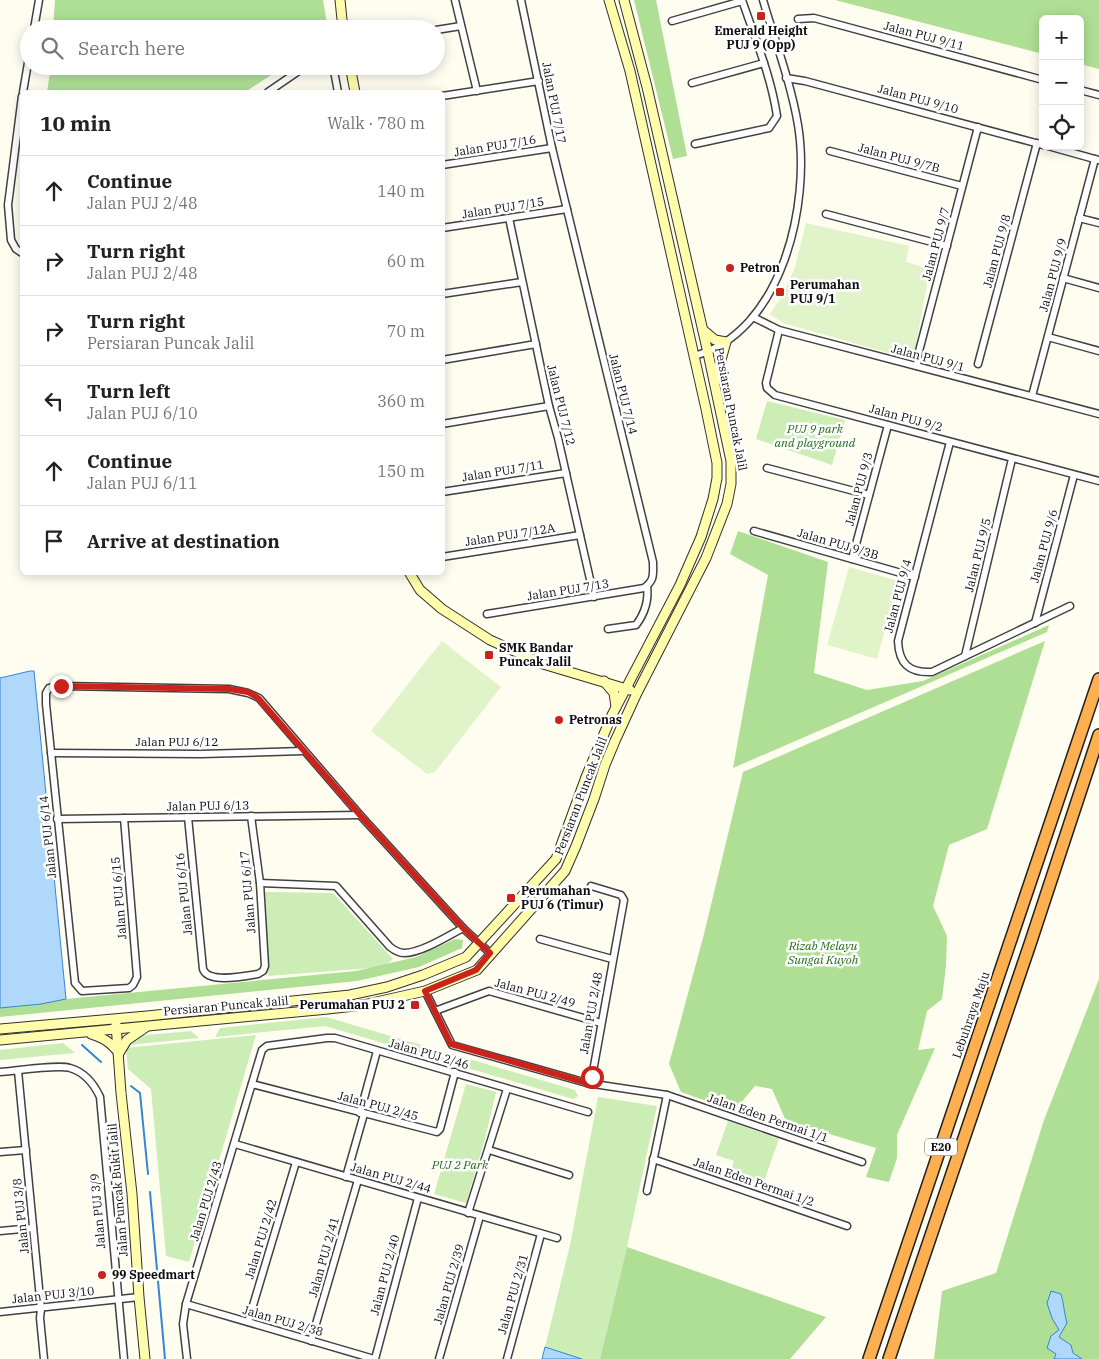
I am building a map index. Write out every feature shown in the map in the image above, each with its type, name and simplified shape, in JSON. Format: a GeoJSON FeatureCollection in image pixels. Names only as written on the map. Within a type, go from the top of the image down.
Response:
{"type":"FeatureCollection","features":[{"type":"Feature","properties":{"kind":"highway","name":"Lebuhraya Maju"},"geometry":{"type":"LineString","coordinates":[[869,1359],[1099,679]]}},
{"type":"Feature","properties":{"kind":"highway","name":"E20"},"geometry":{"type":"LineString","coordinates":[[889,1359],[1099,735]]}},
{"type":"Feature","properties":{"kind":"main road"},"geometry":{"type":"LineString","coordinates":[[340,0],[342,20]]}},
{"type":"Feature","properties":{"kind":"main road","name":"Persiaran Puncak Jalil"},"geometry":{"type":"LineString","coordinates":[[0,1029],[350,995],[386,987],[423,975],[466,957],[556,859],[586,777],[616,707],[680,585],[701,537],[713,499],[717,463],[630,71],[609,0]]}},
{"type":"Feature","properties":{"kind":"main road","name":"Persiaran Puncak Jalil"},"geometry":{"type":"LineString","coordinates":[[0,1040],[363,1005],[425,991],[476,970],[550,890],[565,871],[605,765],[637,693],[706,558],[727,504],[732,473],[708,353],[647,87],[624,0]]}},
{"type":"Feature","properties":{"kind":"main road"},"geometry":{"type":"LineString","coordinates":[[352,75],[355,90]]}},
{"type":"Feature","properties":{"kind":"main road"},"geometry":{"type":"LineString","coordinates":[[702,330],[715,340],[726,342],[714,384]]}},
{"type":"Feature","properties":{"kind":"main road"},"geometry":{"type":"LineString","coordinates":[[411,575],[420,590],[442,609],[490,640],[544,664],[637,693]]}},
{"type":"Feature","properties":{"kind":"main road"},"geometry":{"type":"LineString","coordinates":[[603,681],[620,679],[634,670]]}},
{"type":"Feature","properties":{"kind":"main road"},"geometry":{"type":"LineString","coordinates":[[603,681],[614,693],[616,707]]}},
{"type":"Feature","properties":{"kind":"main road","name":"Jalan Puncak Bukit Jalil"},"geometry":{"type":"LineString","coordinates":[[116,1019],[145,1359]]}},
{"type":"Feature","properties":{"kind":"main road"},"geometry":{"type":"LineString","coordinates":[[84,1032],[102,1037],[110,1042],[119,1053],[127,1040],[148,1026]]}},
{"type":"Feature","properties":{"kind":"street"},"geometry":{"type":"LineString","coordinates":[[36,20],[39,0]]}},
{"type":"Feature","properties":{"kind":"street"},"geometry":{"type":"LineString","coordinates":[[455,0],[477,91]]}},
{"type":"Feature","properties":{"kind":"street","name":"Jalan PUJ 7/17"},"geometry":{"type":"LineString","coordinates":[[521,0],[567,210]]}},
{"type":"Feature","properties":{"kind":"street"},"geometry":{"type":"LineString","coordinates":[[672,21],[742,0],[764,63],[774,99],[777,116],[769,128],[695,144]]}},
{"type":"Feature","properties":{"kind":"street"},"geometry":{"type":"LineString","coordinates":[[694,356],[708,353],[726,342],[753,317],[770,292],[785,262],[798,206],[800,165],[798,126],[763,0]]}},
{"type":"Feature","properties":{"kind":"street","name":"Jalan PUJ 9/11"},"geometry":{"type":"LineString","coordinates":[[798,19],[814,18],[1039,79]]}},
{"type":"Feature","properties":{"kind":"street"},"geometry":{"type":"LineString","coordinates":[[445,29],[461,26]]}},
{"type":"Feature","properties":{"kind":"street"},"geometry":{"type":"LineString","coordinates":[[692,82],[764,63]]}},
{"type":"Feature","properties":{"kind":"street"},"geometry":{"type":"LineString","coordinates":[[23,90],[26,75]]}},
{"type":"Feature","properties":{"kind":"street"},"geometry":{"type":"LineString","coordinates":[[275,90],[294,75]]}},
{"type":"Feature","properties":{"kind":"street"},"geometry":{"type":"LineString","coordinates":[[335,75],[338,90]]}},
{"type":"Feature","properties":{"kind":"street","name":"Jalan PUJ 9/10"},"geometry":{"type":"LineString","coordinates":[[786,78],[805,80],[1039,144]]}},
{"type":"Feature","properties":{"kind":"street"},"geometry":{"type":"LineString","coordinates":[[445,96],[539,80]]}},
{"type":"Feature","properties":{"kind":"street"},"geometry":{"type":"LineString","coordinates":[[1084,91],[1099,95]]}},
{"type":"Feature","properties":{"kind":"street"},"geometry":{"type":"LineString","coordinates":[[20,112],[8,205],[11,240],[20,252]]}},
{"type":"Feature","properties":{"kind":"street","name":"Jalan PUJ 9/7"},"geometry":{"type":"LineString","coordinates":[[917,366],[918,355],[978,127]]}},
{"type":"Feature","properties":{"kind":"street","name":"Jalan PUJ 7/16"},"geometry":{"type":"LineString","coordinates":[[445,165],[552,148]]}},
{"type":"Feature","properties":{"kind":"street","name":"Jalan PUJ 9/8"},"geometry":{"type":"LineString","coordinates":[[978,364],[1039,148]]}},
{"type":"Feature","properties":{"kind":"street"},"geometry":{"type":"LineString","coordinates":[[1063,150],[1097,159]]}},
{"type":"Feature","properties":{"kind":"street","name":"Jalan PUJ 9/7B"},"geometry":{"type":"LineString","coordinates":[[830,151],[962,186]]}},
{"type":"Feature","properties":{"kind":"street","name":"Jalan PUJ 9/9"},"geometry":{"type":"LineString","coordinates":[[1032,396],[1079,218],[1097,159]]}},
{"type":"Feature","properties":{"kind":"street","name":"Jalan PUJ 7/15"},"geometry":{"type":"LineString","coordinates":[[445,228],[567,210]]}},
{"type":"Feature","properties":{"kind":"street","name":"Jalan PUJ 7/14"},"geometry":{"type":"LineString","coordinates":[[567,210],[653,562],[653,576],[649,585],[649,597],[640,620],[636,625],[608,629]]}},
{"type":"Feature","properties":{"kind":"street"},"geometry":{"type":"LineString","coordinates":[[826,214],[947,246]]}},
{"type":"Feature","properties":{"kind":"street","name":"Jalan PUJ 7/12"},"geometry":{"type":"LineString","coordinates":[[509,218],[549,406],[594,597]]}},
{"type":"Feature","properties":{"kind":"street"},"geometry":{"type":"LineString","coordinates":[[1079,218],[1099,223]]}},
{"type":"Feature","properties":{"kind":"street"},"geometry":{"type":"LineString","coordinates":[[1063,278],[1099,288]]}},
{"type":"Feature","properties":{"kind":"street"},"geometry":{"type":"LineString","coordinates":[[445,294],[522,282]]}},
{"type":"Feature","properties":{"kind":"street","name":"Jalan PUJ 9/1"},"geometry":{"type":"LineString","coordinates":[[753,317],[779,330],[1099,414]]}},
{"type":"Feature","properties":{"kind":"street","name":"Jalan PUJ 9/2"},"geometry":{"type":"LineString","coordinates":[[779,330],[766,378],[767,388],[775,395],[1099,481]]}},
{"type":"Feature","properties":{"kind":"street"},"geometry":{"type":"LineString","coordinates":[[1048,337],[1099,351]]}},
{"type":"Feature","properties":{"kind":"street"},"geometry":{"type":"LineString","coordinates":[[445,359],[536,344]]}},
{"type":"Feature","properties":{"kind":"street"},"geometry":{"type":"LineString","coordinates":[[445,423],[549,406]]}},
{"type":"Feature","properties":{"kind":"street","name":"Jalan PUJ 9/3"},"geometry":{"type":"LineString","coordinates":[[852,560],[888,425]]}},
{"type":"Feature","properties":{"kind":"street","name":"Jalan PUJ 9/4"},"geometry":{"type":"LineString","coordinates":[[950,442],[898,641],[898,650],[902,662],[913,670],[932,672],[1070,606]]}},
{"type":"Feature","properties":{"kind":"street","name":"Jalan PUJ 9/5"},"geometry":{"type":"LineString","coordinates":[[965,656],[1012,459]]}},
{"type":"Feature","properties":{"kind":"street"},"geometry":{"type":"LineString","coordinates":[[767,468],[869,495]]}},
{"type":"Feature","properties":{"kind":"street","name":"Jalan PUJ 7/11"},"geometry":{"type":"LineString","coordinates":[[445,492],[566,473]]}},
{"type":"Feature","properties":{"kind":"street","name":"Jalan PUJ 9/6"},"geometry":{"type":"LineString","coordinates":[[1035,622],[1074,475]]}},
{"type":"Feature","properties":{"kind":"street","name":"Jalan PUJ 9/3B"},"geometry":{"type":"LineString","coordinates":[[754,531],[915,577]]}},
{"type":"Feature","properties":{"kind":"street","name":"Jalan PUJ 7/12A"},"geometry":{"type":"LineString","coordinates":[[445,557],[580,535]]}},
{"type":"Feature","properties":{"kind":"street","name":"Jalan PUJ 7/13"},"geometry":{"type":"LineString","coordinates":[[487,614],[594,597],[644,588],[649,585]]}},
{"type":"Feature","properties":{"kind":"street","name":"Jalan PUJ 6/14"},"geometry":{"type":"LineString","coordinates":[[75,984],[46,704],[46,693],[49,688],[61,686],[222,689],[248,692],[258,698],[303,751]]}},
{"type":"Feature","properties":{"kind":"street"},"geometry":{"type":"LineString","coordinates":[[303,751],[463,928],[490,953]]}},
{"type":"Feature","properties":{"kind":"street","name":"Jalan PUJ 6/12"},"geometry":{"type":"LineString","coordinates":[[51,753],[201,754],[303,751]]}},
{"type":"Feature","properties":{"kind":"street","name":"Jalan PUJ 6/13"},"geometry":{"type":"LineString","coordinates":[[58,819],[360,815]]}},
{"type":"Feature","properties":{"kind":"street","name":"Jalan PUJ 6/17"},"geometry":{"type":"LineString","coordinates":[[251,816],[260,883],[265,966]]}},
{"type":"Feature","properties":{"kind":"street","name":"Jalan PUJ 6/16"},"geometry":{"type":"LineString","coordinates":[[188,817],[205,974],[208,977],[222,978],[258,974],[263,971],[265,966]]}},
{"type":"Feature","properties":{"kind":"street","name":"Jalan PUJ 6/15"},"geometry":{"type":"LineString","coordinates":[[75,984],[78,989],[86,992],[125,989],[133,986],[137,977],[124,818]]}},
{"type":"Feature","properties":{"kind":"street"},"geometry":{"type":"LineString","coordinates":[[260,883],[336,886],[390,947],[400,953],[410,952],[431,944],[463,928]]}},
{"type":"Feature","properties":{"kind":"street","name":"Jalan PUJ 2/48"},"geometry":{"type":"LineString","coordinates":[[587,1083],[592,1077],[624,900],[623,896],[591,886]]}},
{"type":"Feature","properties":{"kind":"street"},"geometry":{"type":"LineString","coordinates":[[540,939],[612,959]]}},
{"type":"Feature","properties":{"kind":"street"},"geometry":{"type":"LineString","coordinates":[[425,991],[453,1046],[587,1083]]}},
{"type":"Feature","properties":{"kind":"street","name":"Jalan PUJ 2/49"},"geometry":{"type":"LineString","coordinates":[[435,1011],[489,991],[601,1023]]}},
{"type":"Feature","properties":{"kind":"street","name":"Jalan PUJ 2/46"},"geometry":{"type":"LineString","coordinates":[[262,1050],[274,1044],[331,1038],[455,1072],[588,1112]]}},
{"type":"Feature","properties":{"kind":"street","name":"Jalan PUJ 2/43"},"geometry":{"type":"LineString","coordinates":[[187,1359],[183,1324],[186,1304],[262,1050]]}},
{"type":"Feature","properties":{"kind":"street"},"geometry":{"type":"LineString","coordinates":[[346,1176],[377,1051]]}},
{"type":"Feature","properties":{"kind":"street","name":"Jalan PUJ 3/9"},"geometry":{"type":"LineString","coordinates":[[18,1071],[69,1068],[88,1079],[96,1088],[100,1097],[124,1359]]}},
{"type":"Feature","properties":{"kind":"street"},"geometry":{"type":"LineString","coordinates":[[0,1072],[18,1071]]}},
{"type":"Feature","properties":{"kind":"street","name":"Jalan PUJ 3/8"},"geometry":{"type":"LineString","coordinates":[[18,1071],[41,1309],[44,1359]]}},
{"type":"Feature","properties":{"kind":"street","name":"Jalan PUJ 2/45"},"geometry":{"type":"LineString","coordinates":[[252,1084],[437,1132],[440,1129],[455,1072]]}},
{"type":"Feature","properties":{"kind":"street","name":"Jalan Eden Permai 1/1"},"geometry":{"type":"LineString","coordinates":[[587,1083],[667,1095],[862,1162]]}},
{"type":"Feature","properties":{"kind":"street"},"geometry":{"type":"LineString","coordinates":[[468,1213],[507,1089]]}},
{"type":"Feature","properties":{"kind":"street"},"geometry":{"type":"LineString","coordinates":[[646,1190],[667,1095]]}},
{"type":"Feature","properties":{"kind":"street","name":"Jalan PUJ 2/44"},"geometry":{"type":"LineString","coordinates":[[235,1144],[557,1238]]}},
{"type":"Feature","properties":{"kind":"street"},"geometry":{"type":"LineString","coordinates":[[0,1152],[26,1150]]}},
{"type":"Feature","properties":{"kind":"street"},"geometry":{"type":"LineString","coordinates":[[489,1150],[569,1175]]}},
{"type":"Feature","properties":{"kind":"street","name":"Jalan Eden Permai 1/2"},"geometry":{"type":"LineString","coordinates":[[653,1159],[847,1226]]}},
{"type":"Feature","properties":{"kind":"street","name":"Jalan PUJ 2/42"},"geometry":{"type":"LineString","coordinates":[[248,1322],[296,1162]]}},
{"type":"Feature","properties":{"kind":"street","name":"Jalan PUJ 2/41"},"geometry":{"type":"LineString","coordinates":[[311,1341],[358,1180]]}},
{"type":"Feature","properties":{"kind":"street","name":"Jalan PUJ 2/40"},"geometry":{"type":"LineString","coordinates":[[374,1359],[418,1198]]}},
{"type":"Feature","properties":{"kind":"street","name":"Jalan PUJ 2/39"},"geometry":{"type":"LineString","coordinates":[[439,1359],[480,1216]]}},
{"type":"Feature","properties":{"kind":"street"},"geometry":{"type":"LineString","coordinates":[[0,1231],[33,1228]]}},
{"type":"Feature","properties":{"kind":"street","name":"Jalan PUJ 2/31"},"geometry":{"type":"LineString","coordinates":[[507,1359],[541,1234]]}},
{"type":"Feature","properties":{"kind":"street","name":"Jalan PUJ 3/10"},"geometry":{"type":"LineString","coordinates":[[0,1312],[139,1297]]}},
{"type":"Feature","properties":{"kind":"street","name":"Jalan PUJ 2/38"},"geometry":{"type":"LineString","coordinates":[[186,1304],[374,1359]]}},
{"type":"Feature","properties":{"kind":"green space"},"geometry":{"type":"Polygon","coordinates":[[[55,0],[323,0],[326,20],[54,20],[55,0]]]}},
{"type":"Feature","properties":{"kind":"green space"},"geometry":{"type":"Polygon","coordinates":[[[634,0],[656,0],[687,156],[673,159],[634,0]]]}},
{"type":"Feature","properties":{"kind":"green space"},"geometry":{"type":"Polygon","coordinates":[[[835,0],[1099,0],[1099,69],[1084,65],[1084,15],[1039,15],[1039,53],[835,0]]]}},
{"type":"Feature","properties":{"kind":"green space"},"geometry":{"type":"Polygon","coordinates":[[[50,75],[271,75],[248,90],[47,90],[50,75]]]}},
{"type":"Feature","properties":{"kind":"green space"},"geometry":{"type":"Polygon","coordinates":[[[806,223],[909,246],[906,262],[930,269],[915,349],[902,357],[783,323],[770,314],[784,293],[795,267],[806,223]]]}},
{"type":"Feature","properties":{"kind":"green space","name":"PUJ 9 park and playground"},"geometry":{"type":"Polygon","coordinates":[[[767,401],[845,420],[832,465],[756,439],[767,401]]]}},
{"type":"Feature","properties":{"kind":"green space"},"geometry":{"type":"Polygon","coordinates":[[[738,531],[828,562],[814,673],[867,690],[923,681],[1049,625],[1047,632],[733,768],[768,575],[730,554],[738,531]]]}},
{"type":"Feature","properties":{"kind":"green space"},"geometry":{"type":"Polygon","coordinates":[[[849,567],[898,581],[877,659],[827,645],[849,567]]]}},
{"type":"Feature","properties":{"kind":"green space"},"geometry":{"type":"Polygon","coordinates":[[[442,641],[501,687],[435,772],[427,774],[371,731],[442,641]]]}},
{"type":"Feature","properties":{"kind":"green space","name":"Rizab Melayu Sungai Kuyoh"},"geometry":{"type":"Polygon","coordinates":[[[1045,641],[987,829],[949,845],[933,906],[947,936],[942,999],[927,1011],[918,1050],[935,1048],[897,1135],[897,1158],[889,1182],[866,1177],[876,1148],[786,1121],[772,1089],[755,1086],[734,1111],[681,1092],[669,1064],[704,934],[743,772],[1045,641]]]}},
{"type":"Feature","properties":{"kind":"green space"},"geometry":{"type":"Polygon","coordinates":[[[265,892],[333,893],[393,959],[384,967],[268,976],[265,892]]]}},
{"type":"Feature","properties":{"kind":"green space"},"geometry":{"type":"Polygon","coordinates":[[[455,939],[463,940],[462,948],[419,967],[357,981],[0,1017],[0,1008],[66,999],[356,971],[416,957],[455,939]]]}},
{"type":"Feature","properties":{"kind":"green space"},"geometry":{"type":"Polygon","coordinates":[[[1099,979],[1099,1359],[934,1359],[942,1291],[996,1273],[1044,1120],[1099,979]]]}},
{"type":"Feature","properties":{"kind":"green space"},"geometry":{"type":"Polygon","coordinates":[[[326,1017],[575,1090],[578,1096],[573,1099],[325,1026],[215,1037],[220,1028],[326,1017]]]}},
{"type":"Feature","properties":{"kind":"green space"},"geometry":{"type":"Polygon","coordinates":[[[191,1031],[199,1038],[128,1045],[136,1036],[191,1031]]]}},
{"type":"Feature","properties":{"kind":"green space"},"geometry":{"type":"Polygon","coordinates":[[[256,1035],[189,1262],[166,1256],[151,1089],[128,1069],[126,1048],[256,1035]]]}},
{"type":"Feature","properties":{"kind":"green space"},"geometry":{"type":"Polygon","coordinates":[[[63,1043],[75,1053],[0,1060],[0,1050],[63,1043]]]}},
{"type":"Feature","properties":{"kind":"green space","name":"PUJ 2 Park"},"geometry":{"type":"Polygon","coordinates":[[[466,1084],[496,1092],[485,1139],[466,1203],[434,1194],[466,1084]]]}},
{"type":"Feature","properties":{"kind":"green space"},"geometry":{"type":"Polygon","coordinates":[[[598,1097],[657,1106],[627,1247],[600,1359],[582,1359],[545,1347],[570,1245],[598,1097]]]}},
{"type":"Feature","properties":{"kind":"green space"},"geometry":{"type":"Polygon","coordinates":[[[728,1121],[779,1139],[762,1187],[729,1176],[734,1161],[716,1155],[728,1121]]]}},
{"type":"Feature","properties":{"kind":"green space"},"geometry":{"type":"Polygon","coordinates":[[[627,1247],[826,1317],[790,1359],[600,1359],[627,1247]]]}},
{"type":"Feature","properties":{"kind":"water"},"geometry":{"type":"Polygon","coordinates":[[[34,671],[66,999],[41,1004],[0,1008],[0,678],[34,671]]]}},
{"type":"Feature","properties":{"kind":"water"},"geometry":{"type":"Polygon","coordinates":[[[1051,1291],[1061,1294],[1067,1323],[1059,1337],[1071,1345],[1073,1353],[1082,1359],[1054,1359],[1056,1354],[1047,1348],[1051,1336],[1059,1330],[1052,1318],[1047,1303],[1051,1291]]]}},
{"type":"Feature","properties":{"kind":"water"},"geometry":{"type":"Polygon","coordinates":[[[545,1347],[582,1359],[542,1359],[545,1347]]]}},
{"type":"Feature","properties":{"kind":"waterway"},"geometry":{"type":"LineString","coordinates":[[82,1045],[101,1062]]}},
{"type":"Feature","properties":{"kind":"waterway"},"geometry":{"type":"LineString","coordinates":[[131,1086],[140,1093],[148,1174]]}},
{"type":"Feature","properties":{"kind":"waterway"},"geometry":{"type":"LineString","coordinates":[[150,1192],[165,1359]]}},
{"type":"Feature","properties":{"kind":"place","name":"Emerald Height PUJ 9 (Opp)"},"geometry":{"type":"Point","coordinates":[761,16]}},
{"type":"Feature","properties":{"kind":"place","name":"Petron"},"geometry":{"type":"Point","coordinates":[730,268]}},
{"type":"Feature","properties":{"kind":"place","name":"Perumahan PUJ 9/1"},"geometry":{"type":"Point","coordinates":[780,292]}},
{"type":"Feature","properties":{"kind":"place","name":"SMK Bandar Puncak Jalil"},"geometry":{"type":"Point","coordinates":[489,655]}},
{"type":"Feature","properties":{"kind":"place","name":"Petronas"},"geometry":{"type":"Point","coordinates":[559,720]}},
{"type":"Feature","properties":{"kind":"place","name":"Perumahan PUJ 6 (Timur)"},"geometry":{"type":"Point","coordinates":[511,898]}},
{"type":"Feature","properties":{"kind":"place","name":"Perumahan PUJ 2"},"geometry":{"type":"Point","coordinates":[415,1005]}},
{"type":"Feature","properties":{"kind":"place","name":"99 Speedmart"},"geometry":{"type":"Point","coordinates":[102,1275]}},
{"type":"Feature","properties":{"kind":"route"},"geometry":{"type":"LineString","coordinates":[[61,686],[229,689],[248,692],[258,698],[360,815],[463,928],[490,953],[476,970],[425,991],[451,1044],[587,1083],[592,1077]]}}]}
